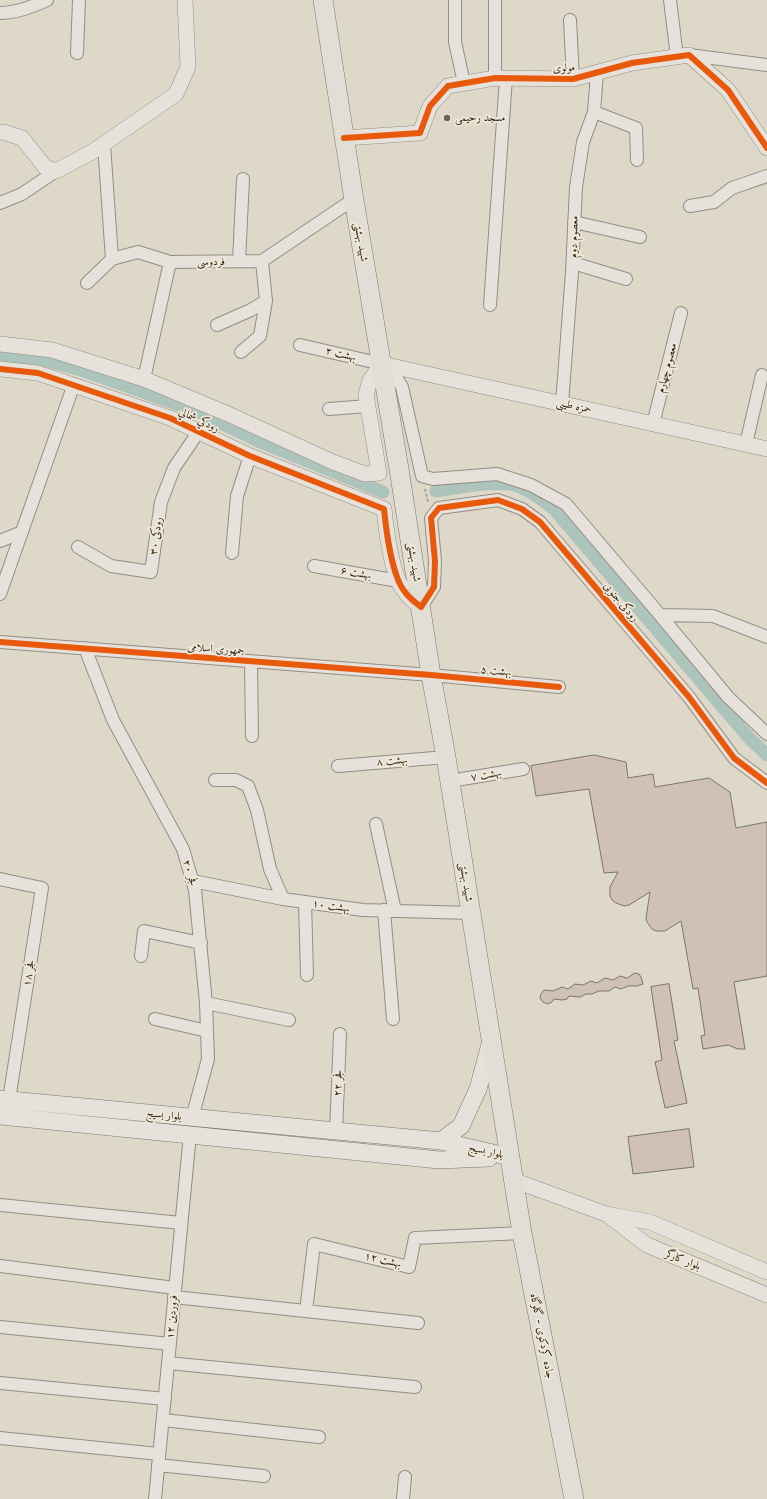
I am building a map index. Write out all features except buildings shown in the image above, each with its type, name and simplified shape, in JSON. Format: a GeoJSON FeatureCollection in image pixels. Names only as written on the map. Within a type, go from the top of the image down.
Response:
{"type":"FeatureCollection","features":[{"type":"Feature","properties":{"kind":"main road","name":"شهید بهشتی"},"geometry":{"type":"LineString","coordinates":[[323,0],[344,138],[417,580],[431,675],[450,781],[512,1169]]}},
{"type":"Feature","properties":{"kind":"main road"},"geometry":{"type":"LineString","coordinates":[[441,1141],[461,1126],[478,1089],[491,1040]]}},
{"type":"Feature","properties":{"kind":"main road","name":"بلوار بسیج"},"geometry":{"type":"LineString","coordinates":[[5,1100],[512,1169]]}},
{"type":"Feature","properties":{"kind":"main road","name":"بلوار بسیج"},"geometry":{"type":"LineString","coordinates":[[0,1116],[336,1132],[441,1141],[512,1169]]}},
{"type":"Feature","properties":{"kind":"main road","name":"جاده کردکوی - گلوگاه"},"geometry":{"type":"LineString","coordinates":[[512,1169],[522,1233],[574,1499]]}},
{"type":"Feature","properties":{"kind":"street"},"geometry":{"type":"LineString","coordinates":[[0,13],[9,13],[47,0]]}},
{"type":"Feature","properties":{"kind":"street"},"geometry":{"type":"LineString","coordinates":[[77,53],[79,0]]}},
{"type":"Feature","properties":{"kind":"street"},"geometry":{"type":"LineString","coordinates":[[0,203],[22,194],[56,171],[92,152],[176,94],[188,66],[185,0]]}},
{"type":"Feature","properties":{"kind":"street"},"geometry":{"type":"LineString","coordinates":[[455,0],[454,42],[464,83]]}},
{"type":"Feature","properties":{"kind":"street"},"geometry":{"type":"LineString","coordinates":[[490,305],[500,78],[495,0]]}},
{"type":"Feature","properties":{"kind":"street"},"geometry":{"type":"LineString","coordinates":[[670,0],[683,56],[728,90],[767,148]]}},
{"type":"Feature","properties":{"kind":"street"},"geometry":{"type":"LineString","coordinates":[[570,20],[573,79]]}},
{"type":"Feature","properties":{"kind":"street"},"geometry":{"type":"LineString","coordinates":[[683,56],[767,65]]}},
{"type":"Feature","properties":{"kind":"street","name":"مولوی"},"geometry":{"type":"LineString","coordinates":[[344,138],[420,133],[430,106],[448,86],[500,78],[573,79],[632,63],[683,56]]}},
{"type":"Feature","properties":{"kind":"street","name":"معصوم دوم"},"geometry":{"type":"LineString","coordinates":[[562,404],[573,263],[576,187],[583,142],[594,112],[597,73]]}},
{"type":"Feature","properties":{"kind":"street"},"geometry":{"type":"LineString","coordinates":[[594,112],[636,128],[636,160]]}},
{"type":"Feature","properties":{"kind":"street"},"geometry":{"type":"LineString","coordinates":[[0,132],[22,138],[45,167],[56,171]]}},
{"type":"Feature","properties":{"kind":"street"},"geometry":{"type":"LineString","coordinates":[[87,283],[112,259],[104,144]]}},
{"type":"Feature","properties":{"kind":"street"},"geometry":{"type":"LineString","coordinates":[[690,206],[714,202],[732,188],[767,176]]}},
{"type":"Feature","properties":{"kind":"street"},"geometry":{"type":"LineString","coordinates":[[239,261],[243,179]]}},
{"type":"Feature","properties":{"kind":"street"},"geometry":{"type":"LineString","coordinates":[[241,352],[260,336],[266,301],[262,261],[354,199]]}},
{"type":"Feature","properties":{"kind":"street"},"geometry":{"type":"LineString","coordinates":[[574,222],[640,237]]}},
{"type":"Feature","properties":{"kind":"street","name":"فردوسی"},"geometry":{"type":"LineString","coordinates":[[112,259],[138,252],[170,262],[262,261]]}},
{"type":"Feature","properties":{"kind":"street"},"geometry":{"type":"LineString","coordinates":[[144,379],[170,262]]}},
{"type":"Feature","properties":{"kind":"street"},"geometry":{"type":"LineString","coordinates":[[573,263],[626,279]]}},
{"type":"Feature","properties":{"kind":"street"},"geometry":{"type":"LineString","coordinates":[[217,325],[251,310],[266,301]]}},
{"type":"Feature","properties":{"kind":"street","name":"معصوم چهارم"},"geometry":{"type":"LineString","coordinates":[[653,424],[682,313]]}},
{"type":"Feature","properties":{"kind":"street","name":"رودکي شمالي"},"geometry":{"type":"LineString","coordinates":[[0,344],[52,350],[144,379],[228,414],[333,462],[365,474],[379,473],[368,406]]}},
{"type":"Feature","properties":{"kind":"street","name":"بهشت ۲"},"geometry":{"type":"LineString","coordinates":[[300,345],[383,372]]}},
{"type":"Feature","properties":{"kind":"street","name":"رودکي شمالي"},"geometry":{"type":"LineString","coordinates":[[0,369],[38,373],[74,384],[170,418],[250,456],[384,509],[390,552],[398,581]]}},
{"type":"Feature","properties":{"kind":"street"},"geometry":{"type":"LineString","coordinates":[[329,410],[368,406],[367,387],[370,380],[383,372],[396,377],[402,387],[422,476]]}},
{"type":"Feature","properties":{"kind":"street","name":"حمزه طیبی"},"geometry":{"type":"LineString","coordinates":[[383,372],[562,404],[767,449]]}},
{"type":"Feature","properties":{"kind":"street"},"geometry":{"type":"LineString","coordinates":[[746,444],[762,375]]}},
{"type":"Feature","properties":{"kind":"street"},"geometry":{"type":"LineString","coordinates":[[0,594],[74,384]]}},
{"type":"Feature","properties":{"kind":"street","name":"رودکی ۳۰"},"geometry":{"type":"LineString","coordinates":[[78,548],[111,566],[151,572],[161,502],[174,468],[199,431]]}},
{"type":"Feature","properties":{"kind":"street"},"geometry":{"type":"LineString","coordinates":[[232,553],[237,496],[250,456]]}},
{"type":"Feature","properties":{"kind":"street","name":"رودکی جنوبی"},"geometry":{"type":"LineString","coordinates":[[422,476],[433,479],[497,474],[532,485],[566,504],[728,698],[767,734]]}},
{"type":"Feature","properties":{"kind":"street","name":"رودکی جنوبی"},"geometry":{"type":"LineString","coordinates":[[431,518],[439,508],[498,500],[522,509],[540,522],[689,697],[734,758],[767,783]]}},
{"type":"Feature","properties":{"kind":"street"},"geometry":{"type":"LineString","coordinates":[[398,581],[404,592],[421,607],[434,588],[435,561],[431,518]]}},
{"type":"Feature","properties":{"kind":"street"},"geometry":{"type":"LineString","coordinates":[[0,542],[22,532]]}},
{"type":"Feature","properties":{"kind":"street","name":"بهشت ۶"},"geometry":{"type":"LineString","coordinates":[[314,566],[398,581]]}},
{"type":"Feature","properties":{"kind":"street"},"geometry":{"type":"LineString","coordinates":[[660,615],[714,616],[767,637]]}},
{"type":"Feature","properties":{"kind":"street","name":"جمهوری اسلامی"},"geometry":{"type":"LineString","coordinates":[[0,642],[431,675]]}},
{"type":"Feature","properties":{"kind":"street","name":"فجر ۲۰"},"geometry":{"type":"LineString","coordinates":[[85,648],[113,720],[183,849],[195,890],[206,1003],[208,1059],[191,1126]]}},
{"type":"Feature","properties":{"kind":"street"},"geometry":{"type":"LineString","coordinates":[[251,661],[252,736]]}},
{"type":"Feature","properties":{"kind":"street","name":"بهشت ۵"},"geometry":{"type":"LineString","coordinates":[[431,675],[559,687]]}},
{"type":"Feature","properties":{"kind":"street","name":"بهشت ۸"},"geometry":{"type":"LineString","coordinates":[[338,766],[446,757]]}},
{"type":"Feature","properties":{"kind":"street","name":"بهشت ۷"},"geometry":{"type":"LineString","coordinates":[[450,781],[523,769]]}},
{"type":"Feature","properties":{"kind":"street"},"geometry":{"type":"LineString","coordinates":[[215,780],[236,780],[248,786],[257,810],[270,869],[283,899]]}},
{"type":"Feature","properties":{"kind":"street"},"geometry":{"type":"LineString","coordinates":[[376,824],[390,911],[393,1019]]}},
{"type":"Feature","properties":{"kind":"street","name":"فجر ۱۸"},"geometry":{"type":"LineString","coordinates":[[0,879],[42,888],[5,1100]]}},
{"type":"Feature","properties":{"kind":"street","name":"بهشت ۱۰"},"geometry":{"type":"LineString","coordinates":[[193,882],[283,899],[363,910],[471,913]]}},
{"type":"Feature","properties":{"kind":"street"},"geometry":{"type":"LineString","coordinates":[[305,902],[307,975]]}},
{"type":"Feature","properties":{"kind":"street"},"geometry":{"type":"LineString","coordinates":[[141,956],[144,930],[201,943]]}},
{"type":"Feature","properties":{"kind":"street"},"geometry":{"type":"LineString","coordinates":[[206,1003],[289,1020]]}},
{"type":"Feature","properties":{"kind":"street"},"geometry":{"type":"LineString","coordinates":[[154,1019],[207,1031]]}},
{"type":"Feature","properties":{"kind":"street","name":"فجر ۲۲"},"geometry":{"type":"LineString","coordinates":[[336,1132],[340,1034]]}},
{"type":"Feature","properties":{"kind":"street","name":"۱۲ فروردین"},"geometry":{"type":"LineString","coordinates":[[155,1499],[191,1126]]}},
{"type":"Feature","properties":{"kind":"street","name":"بلوار کارگر"},"geometry":{"type":"LineString","coordinates":[[512,1169],[606,1214],[647,1245],[767,1294]]}},
{"type":"Feature","properties":{"kind":"street"},"geometry":{"type":"LineString","coordinates":[[0,1205],[181,1223]]}},
{"type":"Feature","properties":{"kind":"street","name":"بلوار کارگر"},"geometry":{"type":"LineString","coordinates":[[606,1214],[650,1222],[767,1272]]}},
{"type":"Feature","properties":{"kind":"street","name":"بهشت ۱۲"},"geometry":{"type":"LineString","coordinates":[[306,1311],[314,1244],[409,1266],[415,1238],[522,1233]]}},
{"type":"Feature","properties":{"kind":"street"},"geometry":{"type":"LineString","coordinates":[[0,1266],[306,1311],[418,1323]]}},
{"type":"Feature","properties":{"kind":"street"},"geometry":{"type":"LineString","coordinates":[[0,1327],[170,1344]]}},
{"type":"Feature","properties":{"kind":"street"},"geometry":{"type":"LineString","coordinates":[[168,1363],[415,1386]]}},
{"type":"Feature","properties":{"kind":"street"},"geometry":{"type":"LineString","coordinates":[[0,1383],[165,1399]]}},
{"type":"Feature","properties":{"kind":"street"},"geometry":{"type":"LineString","coordinates":[[163,1420],[319,1437]]}},
{"type":"Feature","properties":{"kind":"street"},"geometry":{"type":"LineString","coordinates":[[0,1438],[264,1476]]}},
{"type":"Feature","properties":{"kind":"street"},"geometry":{"type":"LineString","coordinates":[[403,1499],[405,1477]]}},
{"type":"Feature","properties":{"kind":"path"},"geometry":{"type":"LineString","coordinates":[[422,476],[431,518]]}},
{"type":"Feature","properties":{"kind":"waterway"},"geometry":{"type":"LineString","coordinates":[[0,356],[48,361],[81,370],[193,410],[263,443],[383,492]]}},
{"type":"Feature","properties":{"kind":"waterway"},"geometry":{"type":"LineString","coordinates":[[436,491],[496,483],[514,485],[525,489],[554,509],[749,738],[767,755]]}},
{"type":"Feature","properties":{"kind":"cycle path"},"geometry":{"type":"LineString","coordinates":[[344,138],[420,133],[430,106],[448,86],[495,78],[573,79],[632,63],[689,55],[728,90],[767,148]]}},
{"type":"Feature","properties":{"kind":"cycle path"},"geometry":{"type":"LineString","coordinates":[[0,369],[38,373],[170,418],[250,456],[384,509],[390,552],[400,585],[412,600],[421,607],[434,587],[435,561],[431,518],[439,508],[498,500],[522,509],[540,522],[689,697],[734,758],[767,783]]}},
{"type":"Feature","properties":{"kind":"cycle path"},"geometry":{"type":"LineString","coordinates":[[0,642],[431,675],[559,687]]}},
{"type":"Feature","properties":{"kind":"place","name":"مسجد رحیمی"},"geometry":{"type":"Point","coordinates":[447,118]}}]}
